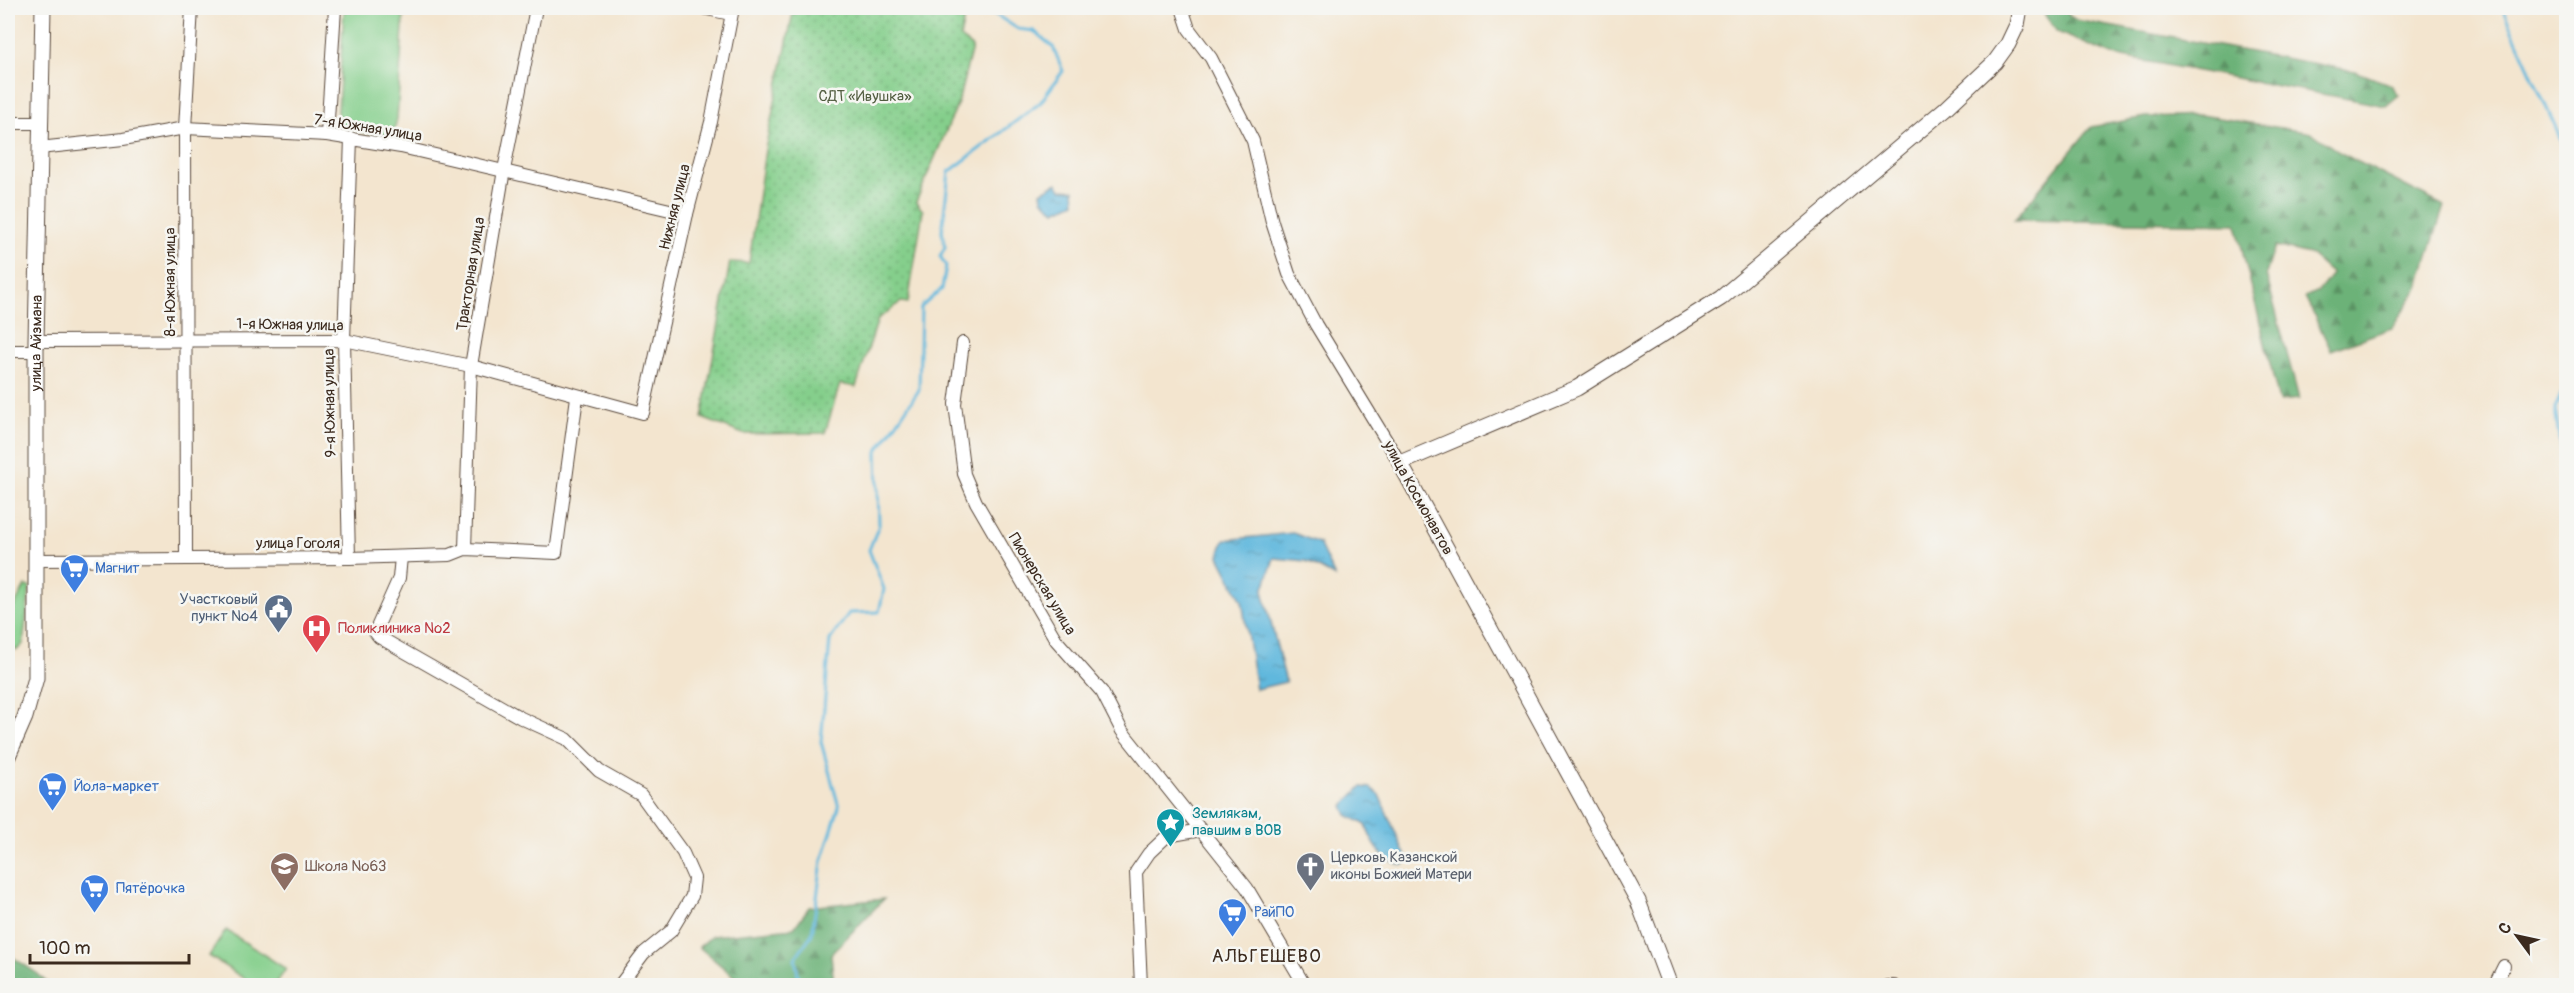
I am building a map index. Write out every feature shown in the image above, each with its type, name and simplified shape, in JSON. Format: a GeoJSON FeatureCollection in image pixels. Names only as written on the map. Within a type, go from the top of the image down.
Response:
{"type":"FeatureCollection","features":[{"type":"Feature","properties":{"kind":"street","name":"улица Айзмана"},"geometry":{"type":"LineString","coordinates":[[8,756],[25,717],[36,678],[38,560],[36,346],[43,8]]}},
{"type":"Feature","properties":{"kind":"street","name":"8-я Южная улица"},"geometry":{"type":"LineString","coordinates":[[186,558],[185,128],[192,8]]}},
{"type":"Feature","properties":{"kind":"street"},"geometry":{"type":"LineString","coordinates":[[327,135],[335,8]]}},
{"type":"Feature","properties":{"kind":"street","name":"Тракторная улица"},"geometry":{"type":"LineString","coordinates":[[465,549],[471,366],[504,170],[536,8]]}},
{"type":"Feature","properties":{"kind":"street"},"geometry":{"type":"LineString","coordinates":[[702,8],[732,11]]}},
{"type":"Feature","properties":{"kind":"street","name":"улица Космонавтов"},"geometry":{"type":"LineString","coordinates":[[1182,8],[1189,29],[1211,58],[1253,141],[1272,222],[1289,274],[1316,325],[1400,463],[1638,901],[1670,986]]}},
{"type":"Feature","properties":{"kind":"street"},"geometry":{"type":"LineString","coordinates":[[1400,463],[1577,388],[1721,298],[1945,109],[1995,62],[2008,44],[2017,25],[2019,8]]}},
{"type":"Feature","properties":{"kind":"street","name":"Нижняя улица"},"geometry":{"type":"LineString","coordinates":[[643,413],[687,214],[711,122],[732,11]]}},
{"type":"Feature","properties":{"kind":"street"},"geometry":{"type":"LineString","coordinates":[[8,123],[40,123]]}},
{"type":"Feature","properties":{"kind":"street","name":"7-я Южная улица"},"geometry":{"type":"LineString","coordinates":[[39,148],[123,139],[185,128],[327,135],[401,147],[687,214]]}},
{"type":"Feature","properties":{"kind":"street","name":"9-я Южная улица"},"geometry":{"type":"LineString","coordinates":[[349,558],[344,339],[351,138]]}},
{"type":"Feature","properties":{"kind":"street","name":"1-я Южная улица"},"geometry":{"type":"LineString","coordinates":[[8,351],[36,346],[185,338],[344,339],[471,366],[643,413]]}},
{"type":"Feature","properties":{"kind":"street","name":"Пионерская улица"},"geometry":{"type":"LineString","coordinates":[[963,343],[955,404],[964,474],[976,502],[1056,640],[1102,692],[1122,731],[1247,888],[1305,986]]}},
{"type":"Feature","properties":{"kind":"street","name":"улица Гоголя"},"geometry":{"type":"LineString","coordinates":[[38,560],[401,557],[450,555],[465,549],[556,553],[578,397]]}},
{"type":"Feature","properties":{"kind":"street"},"geometry":{"type":"LineString","coordinates":[[401,557],[399,578],[375,632],[379,637],[521,718],[567,739],[599,771],[641,795],[683,852],[694,878],[692,896],[671,931],[644,953],[620,986]]}},
{"type":"Feature","properties":{"kind":"street"},"geometry":{"type":"LineString","coordinates":[[1141,986],[1134,878],[1136,872],[1149,853],[1167,836],[1202,830]]}},
{"type":"Feature","properties":{"kind":"street"},"geometry":{"type":"LineString","coordinates":[[2494,986],[2504,966]]}},
{"type":"Feature","properties":{"kind":"street"},"geometry":{"type":"LineString","coordinates":[[1887,986],[1894,986]]}},
{"type":"Feature","properties":{"kind":"green space","name":"СДТ «Ивушка»"},"geometry":{"type":"Polygon","coordinates":[[[794,8],[966,8],[960,38],[972,47],[958,103],[916,202],[923,211],[908,303],[901,302],[878,319],[856,387],[840,384],[825,433],[743,434],[702,418],[730,262],[749,263],[765,150],[794,8]]]}},
{"type":"Feature","properties":{"kind":"green space"},"geometry":{"type":"Polygon","coordinates":[[[2044,8],[2070,8],[2068,15],[2076,20],[2355,71],[2391,85],[2399,95],[2386,106],[2112,55],[2057,32],[2044,14],[2044,8]]]}},
{"type":"Feature","properties":{"kind":"green space"},"geometry":{"type":"Polygon","coordinates":[[[344,10],[404,11],[397,119],[393,134],[389,137],[337,128],[344,10]]]}},
{"type":"Feature","properties":{"kind":"green space"},"geometry":{"type":"Polygon","coordinates":[[[2201,115],[2312,133],[2339,152],[2444,206],[2418,288],[2392,328],[2331,350],[2305,297],[2319,291],[2332,274],[2309,254],[2275,246],[2266,274],[2299,399],[2279,401],[2236,224],[2014,220],[2091,127],[2145,117],[2201,115]]]}},
{"type":"Feature","properties":{"kind":"green space"},"geometry":{"type":"Polygon","coordinates":[[[25,586],[30,587],[23,644],[17,650],[8,646],[8,618],[25,586]]]}},
{"type":"Feature","properties":{"kind":"green space"},"geometry":{"type":"Polygon","coordinates":[[[884,899],[831,954],[834,985],[744,985],[699,947],[712,936],[794,928],[809,907],[884,899]]]}},
{"type":"Feature","properties":{"kind":"green space"},"geometry":{"type":"Polygon","coordinates":[[[226,930],[286,969],[275,985],[254,985],[209,956],[226,930]]]}},
{"type":"Feature","properties":{"kind":"green space"},"geometry":{"type":"Polygon","coordinates":[[[8,954],[38,974],[49,985],[8,985],[8,954]]]}},
{"type":"Feature","properties":{"kind":"water"},"geometry":{"type":"Polygon","coordinates":[[[1057,183],[1061,189],[1074,190],[1075,202],[1055,211],[1042,199],[1041,192],[1057,183]]]}},
{"type":"Feature","properties":{"kind":"water"},"geometry":{"type":"Polygon","coordinates":[[[1293,533],[1319,543],[1335,577],[1306,561],[1274,558],[1263,591],[1286,682],[1256,689],[1242,601],[1219,556],[1224,540],[1293,533]]]}},
{"type":"Feature","properties":{"kind":"water"},"geometry":{"type":"Polygon","coordinates":[[[1361,787],[1371,788],[1379,795],[1407,859],[1404,865],[1390,861],[1375,845],[1366,825],[1347,815],[1343,806],[1361,787]]]}},
{"type":"Feature","properties":{"kind":"waterway"},"geometry":{"type":"LineString","coordinates":[[800,986],[795,958],[812,934],[822,861],[839,807],[821,742],[830,640],[849,613],[879,612],[884,589],[869,550],[879,525],[877,452],[919,390],[921,307],[942,289],[946,266],[940,256],[945,247],[942,231],[949,172],[1040,103],[1063,71],[1053,47],[1034,31],[1018,29],[993,13],[994,8]]}},
{"type":"Feature","properties":{"kind":"waterway"},"geometry":{"type":"LineString","coordinates":[[2502,8],[2566,151]]}},
{"type":"Feature","properties":{"kind":"waterway"},"geometry":{"type":"LineString","coordinates":[[2566,383],[2555,409],[2566,486]]}},
{"type":"Feature","properties":{"kind":"place","name":"Магнит"},"geometry":{"type":"Point","coordinates":[74,594]}},
{"type":"Feature","properties":{"kind":"place","name":"Участковый пункт №4"},"geometry":{"type":"Point","coordinates":[279,634]}},
{"type":"Feature","properties":{"kind":"place","name":"Поликлиника №2"},"geometry":{"type":"Point","coordinates":[317,654]}},
{"type":"Feature","properties":{"kind":"place","name":"Йола-маркет"},"geometry":{"type":"Point","coordinates":[53,812]}},
{"type":"Feature","properties":{"kind":"place","name":"Землякам, павшим в ВОВ"},"geometry":{"type":"Point","coordinates":[1171,848]}},
{"type":"Feature","properties":{"kind":"place","name":"Школа №63"},"geometry":{"type":"Point","coordinates":[284,892]}},
{"type":"Feature","properties":{"kind":"place","name":"Церковь Казанской иконы Божией Матери"},"geometry":{"type":"Point","coordinates":[1310,892]}},
{"type":"Feature","properties":{"kind":"place","name":"Пятёрочка"},"geometry":{"type":"Point","coordinates":[95,914]}},
{"type":"Feature","properties":{"kind":"place","name":"РайПО"},"geometry":{"type":"Point","coordinates":[1233,938]}},
{"type":"Feature","properties":{"kind":"district","name":"АЛЬГЕШЕВО"},"geometry":{"type":"Point","coordinates":[1267,956]}}]}
